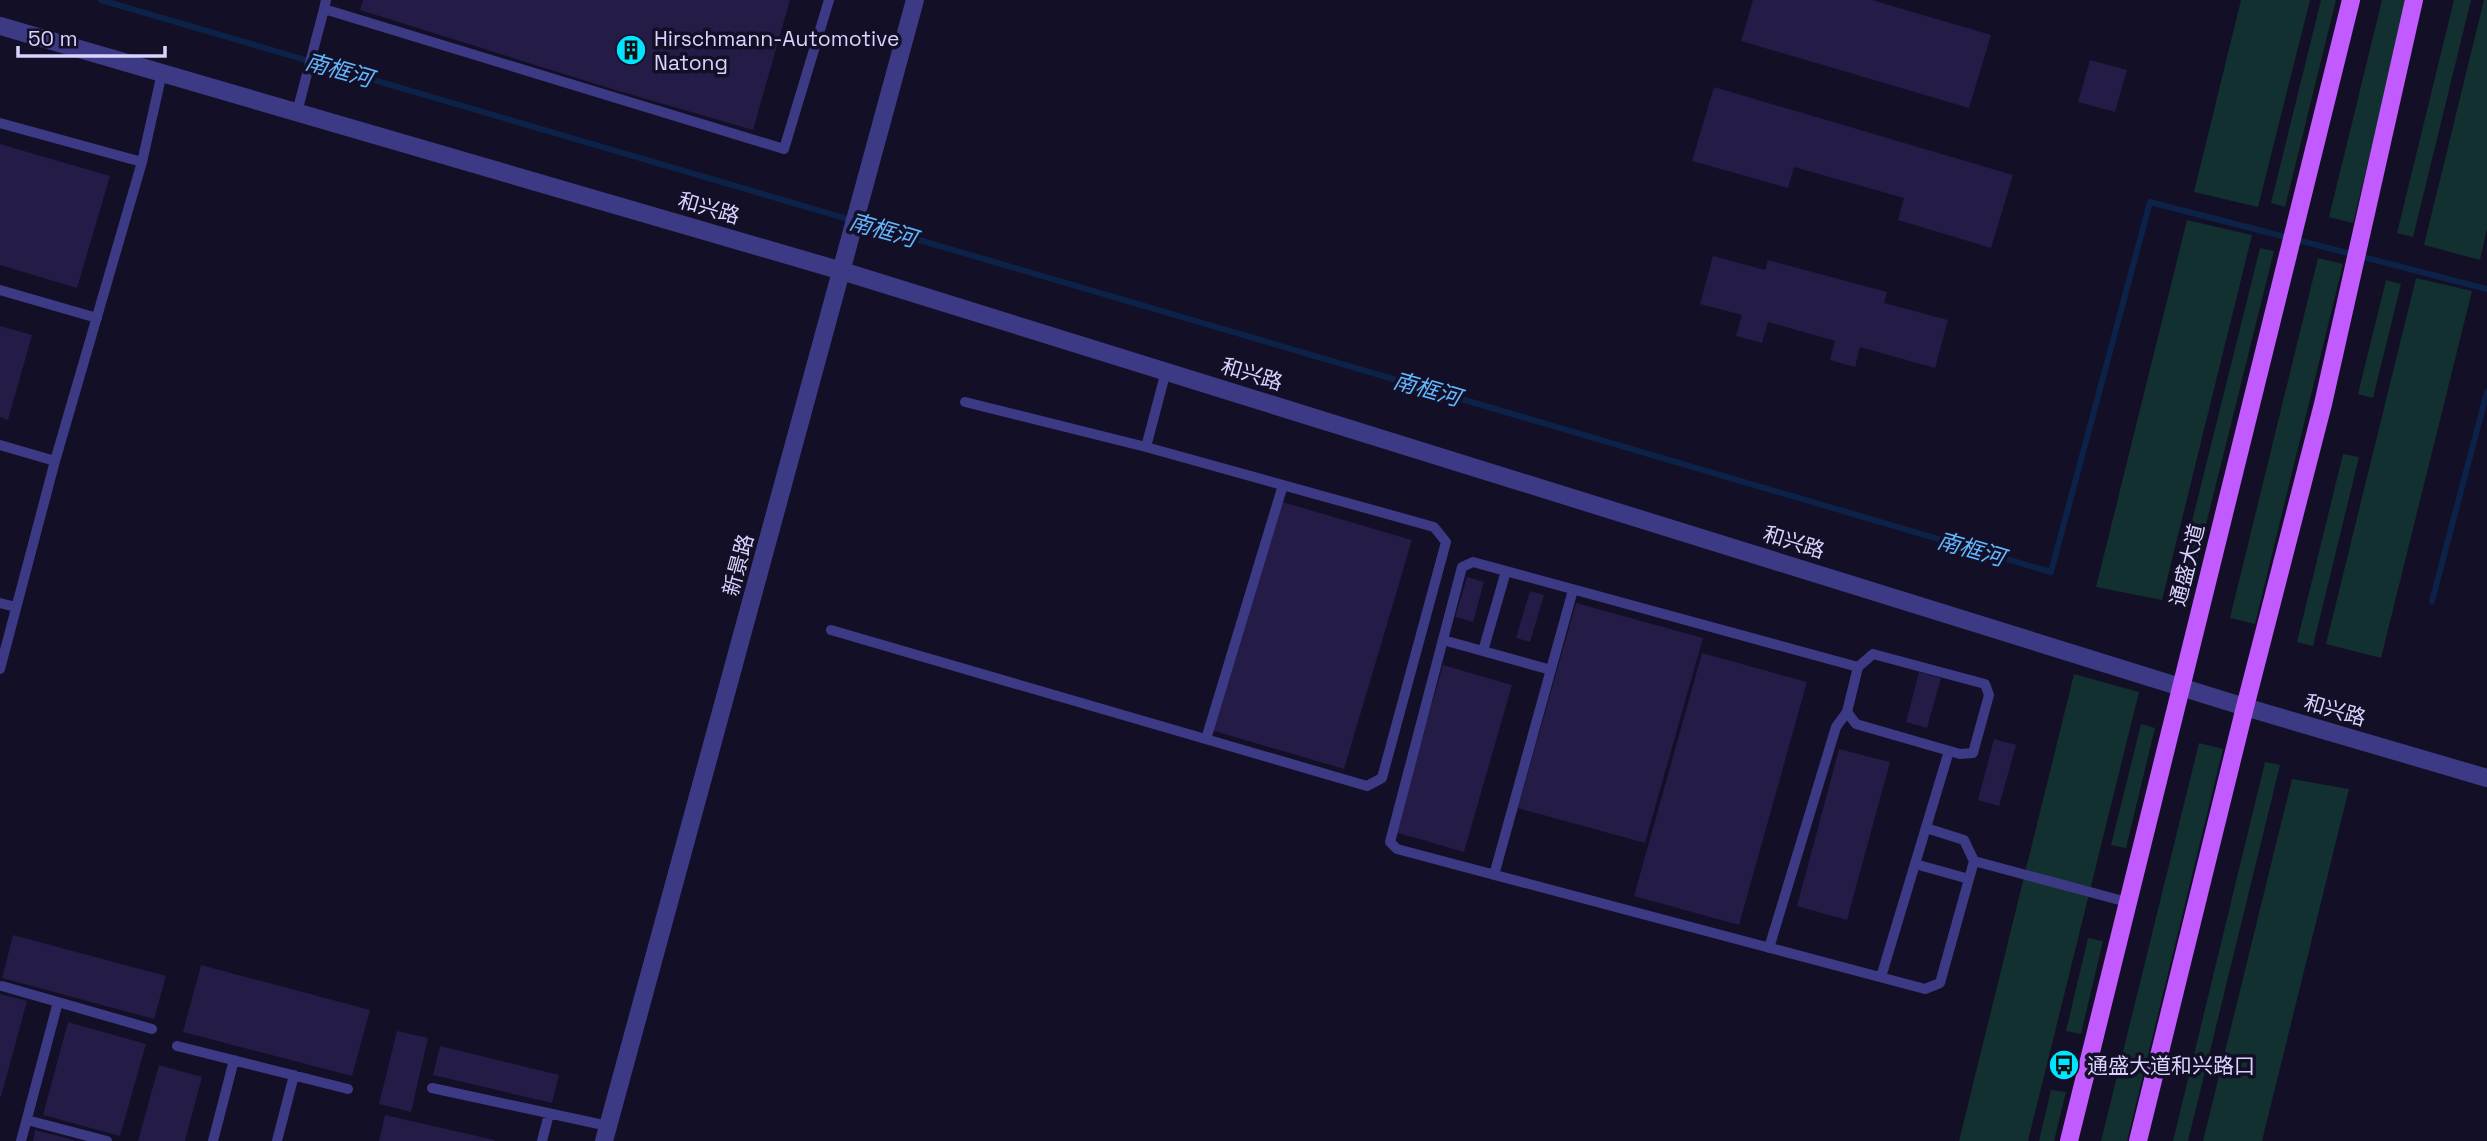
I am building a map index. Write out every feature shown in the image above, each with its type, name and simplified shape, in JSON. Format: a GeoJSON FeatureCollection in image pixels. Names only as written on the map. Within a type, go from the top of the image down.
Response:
{"type":"FeatureCollection","features":[{"type":"Feature","properties":{"kind":"main road","name":"通盛大道"},"geometry":{"type":"LineString","coordinates":[[2069,1141],[2351,0]]}},
{"type":"Feature","properties":{"kind":"main road"},"geometry":{"type":"LineString","coordinates":[[2138,1141],[2323,404],[2414,0]]}},
{"type":"Feature","properties":{"kind":"street","name":"新景路"},"geometry":{"type":"LineString","coordinates":[[606,1133],[915,0]]}},
{"type":"Feature","properties":{"kind":"street","name":"和兴路"},"geometry":{"type":"LineString","coordinates":[[0,26],[842,271],[2245,707],[2487,778]]}},
{"type":"Feature","properties":{"kind":"lane"},"geometry":{"type":"LineString","coordinates":[[297,113],[325,4],[784,149],[828,0]]}},
{"type":"Feature","properties":{"kind":"lane"},"geometry":{"type":"LineString","coordinates":[[0,669],[55,461],[142,162],[162,74]]}},
{"type":"Feature","properties":{"kind":"lane"},"geometry":{"type":"LineString","coordinates":[[0,123],[142,162]]}},
{"type":"Feature","properties":{"kind":"lane"},"geometry":{"type":"LineString","coordinates":[[0,290],[97,317]]}},
{"type":"Feature","properties":{"kind":"lane"},"geometry":{"type":"LineString","coordinates":[[1146,447],[1166,371]]}},
{"type":"Feature","properties":{"kind":"lane"},"geometry":{"type":"LineString","coordinates":[[831,630],[1367,786],[1382,778],[1446,542],[1434,527],[1146,447],[965,402]]}},
{"type":"Feature","properties":{"kind":"lane"},"geometry":{"type":"LineString","coordinates":[[0,445],[55,461]]}},
{"type":"Feature","properties":{"kind":"lane"},"geometry":{"type":"LineString","coordinates":[[1206,739],[1283,485]]}},
{"type":"Feature","properties":{"kind":"lane"},"geometry":{"type":"LineString","coordinates":[[1858,667],[1473,562],[1462,568],[1390,842],[1398,849],[1925,989],[1940,983],[1974,861],[1964,840],[1926,828]]}},
{"type":"Feature","properties":{"kind":"lane"},"geometry":{"type":"LineString","coordinates":[[1483,651],[1506,571]]}},
{"type":"Feature","properties":{"kind":"lane"},"geometry":{"type":"LineString","coordinates":[[1494,875],[1573,590]]}},
{"type":"Feature","properties":{"kind":"lane"},"geometry":{"type":"LineString","coordinates":[[0,603],[16,607]]}},
{"type":"Feature","properties":{"kind":"lane"},"geometry":{"type":"LineString","coordinates":[[1443,640],[1551,670]]}},
{"type":"Feature","properties":{"kind":"lane"},"geometry":{"type":"LineString","coordinates":[[1769,948],[1836,727],[1847,712],[1858,667],[1873,654],[1985,684],[1989,695],[1973,753],[1960,754],[1856,724],[1847,712]]}},
{"type":"Feature","properties":{"kind":"lane"},"geometry":{"type":"LineString","coordinates":[[1881,977],[1949,751]]}},
{"type":"Feature","properties":{"kind":"lane"},"geometry":{"type":"LineString","coordinates":[[1974,861],[2127,902]]}},
{"type":"Feature","properties":{"kind":"lane"},"geometry":{"type":"LineString","coordinates":[[1915,864],[1969,879]]}},
{"type":"Feature","properties":{"kind":"lane"},"geometry":{"type":"LineString","coordinates":[[2,986],[152,1029]]}},
{"type":"Feature","properties":{"kind":"lane"},"geometry":{"type":"LineString","coordinates":[[21,1141],[58,1002]]}},
{"type":"Feature","properties":{"kind":"lane"},"geometry":{"type":"LineString","coordinates":[[177,1046],[348,1090]]}},
{"type":"Feature","properties":{"kind":"lane"},"geometry":{"type":"LineString","coordinates":[[213,1141],[234,1060]]}},
{"type":"Feature","properties":{"kind":"lane"},"geometry":{"type":"LineString","coordinates":[[277,1141],[294,1075]]}},
{"type":"Feature","properties":{"kind":"lane"},"geometry":{"type":"LineString","coordinates":[[432,1088],[549,1114],[606,1133]]}},
{"type":"Feature","properties":{"kind":"lane"},"geometry":{"type":"LineString","coordinates":[[542,1141],[549,1114]]}},
{"type":"Feature","properties":{"kind":"lane"},"geometry":{"type":"LineString","coordinates":[[27,1120],[107,1141]]}},
{"type":"Feature","properties":{"kind":"green space"},"geometry":{"type":"Polygon","coordinates":[[[2241,0],[2310,0],[2258,207],[2194,192],[2241,0]]]}},
{"type":"Feature","properties":{"kind":"green space"},"geometry":{"type":"Polygon","coordinates":[[[2321,0],[2336,0],[2285,207],[2271,203],[2321,0]]]}},
{"type":"Feature","properties":{"kind":"green space"},"geometry":{"type":"Polygon","coordinates":[[[2382,0],[2408,0],[2353,223],[2329,217],[2382,0]]]}},
{"type":"Feature","properties":{"kind":"green space"},"geometry":{"type":"Polygon","coordinates":[[[2454,0],[2471,0],[2413,237],[2397,233],[2454,0]]]}},
{"type":"Feature","properties":{"kind":"green space"},"geometry":{"type":"Polygon","coordinates":[[[2484,0],[2487,0],[2487,229],[2480,260],[2424,245],[2484,0]]]}},
{"type":"Feature","properties":{"kind":"green space"},"geometry":{"type":"Polygon","coordinates":[[[2187,220],[2252,235],[2162,600],[2096,587],[2187,220]]]}},
{"type":"Feature","properties":{"kind":"green space"},"geometry":{"type":"Polygon","coordinates":[[[2260,248],[2274,251],[2187,601],[2173,598],[2260,248]]]}},
{"type":"Feature","properties":{"kind":"green space"},"geometry":{"type":"Polygon","coordinates":[[[2318,258],[2343,264],[2255,624],[2230,618],[2318,258]]]}},
{"type":"Feature","properties":{"kind":"green space"},"geometry":{"type":"Polygon","coordinates":[[[2416,278],[2472,291],[2381,658],[2326,644],[2416,278]]]}},
{"type":"Feature","properties":{"kind":"green space"},"geometry":{"type":"Polygon","coordinates":[[[2386,280],[2401,284],[2373,398],[2358,394],[2386,280]]]}},
{"type":"Feature","properties":{"kind":"green space"},"geometry":{"type":"Polygon","coordinates":[[[2343,454],[2359,457],[2313,646],[2297,642],[2343,454]]]}},
{"type":"Feature","properties":{"kind":"green space"},"geometry":{"type":"Polygon","coordinates":[[[2074,674],[2139,692],[2028,1141],[1959,1141],[2074,674]]]}},
{"type":"Feature","properties":{"kind":"green space"},"geometry":{"type":"Polygon","coordinates":[[[2141,724],[2155,728],[2126,848],[2111,845],[2141,724]]]}},
{"type":"Feature","properties":{"kind":"green space"},"geometry":{"type":"Polygon","coordinates":[[[2199,743],[2223,749],[2127,1141],[2101,1141],[2199,743]]]}},
{"type":"Feature","properties":{"kind":"green space"},"geometry":{"type":"Polygon","coordinates":[[[2265,762],[2280,765],[2188,1141],[2173,1141],[2265,762]]]}},
{"type":"Feature","properties":{"kind":"green space"},"geometry":{"type":"Polygon","coordinates":[[[2292,779],[2349,789],[2262,1141],[2203,1141],[2292,779]]]}},
{"type":"Feature","properties":{"kind":"green space"},"geometry":{"type":"Polygon","coordinates":[[[2088,938],[2103,941],[2081,1034],[2066,1031],[2088,938]]]}},
{"type":"Feature","properties":{"kind":"green space"},"geometry":{"type":"Polygon","coordinates":[[[2051,1090],[2066,1092],[2054,1141],[2039,1141],[2051,1090]]]}},
{"type":"Feature","properties":{"kind":"building","name":"Hirschmann-Automotive Natong"},"geometry":{"type":"Polygon","coordinates":[[[363,0],[790,0],[753,130],[360,10],[363,0]]]}},
{"type":"Feature","properties":{"kind":"building"},"geometry":{"type":"Polygon","coordinates":[[[1753,0],[1872,0],[1991,35],[1969,108],[1741,41],[1753,0]]]}},
{"type":"Feature","properties":{"kind":"building"},"geometry":{"type":"Polygon","coordinates":[[[2090,60],[2127,70],[2115,112],[2078,102],[2090,60]]]}},
{"type":"Feature","properties":{"kind":"building"},"geometry":{"type":"Polygon","coordinates":[[[1714,87],[2013,175],[1991,248],[1898,220],[1904,198],[1794,167],[1788,188],[1692,161],[1714,87]]]}},
{"type":"Feature","properties":{"kind":"building"},"geometry":{"type":"Polygon","coordinates":[[[0,144],[110,176],[77,288],[0,265],[0,144]]]}},
{"type":"Feature","properties":{"kind":"building"},"geometry":{"type":"Polygon","coordinates":[[[1713,256],[1765,270],[1768,260],[1887,292],[1884,303],[1948,320],[1935,368],[1860,347],[1855,367],[1830,360],[1835,341],[1768,322],[1762,343],[1736,336],[1742,315],[1700,304],[1713,256]]]}},
{"type":"Feature","properties":{"kind":"building"},"geometry":{"type":"Polygon","coordinates":[[[0,326],[32,335],[8,420],[0,417],[0,326]]]}},
{"type":"Feature","properties":{"kind":"building"},"geometry":{"type":"Polygon","coordinates":[[[1279,501],[1412,540],[1344,769],[1211,730],[1279,501]]]}},
{"type":"Feature","properties":{"kind":"building"},"geometry":{"type":"Polygon","coordinates":[[[1467,577],[1484,582],[1473,622],[1455,617],[1467,577]]]}},
{"type":"Feature","properties":{"kind":"building"},"geometry":{"type":"Polygon","coordinates":[[[1530,591],[1544,595],[1530,642],[1516,638],[1530,591]]]}},
{"type":"Feature","properties":{"kind":"building"},"geometry":{"type":"Polygon","coordinates":[[[1576,603],[1703,638],[1645,843],[1518,808],[1576,603]]]}},
{"type":"Feature","properties":{"kind":"building"},"geometry":{"type":"Polygon","coordinates":[[[1702,653],[1807,682],[1739,925],[1634,896],[1702,653]]]}},
{"type":"Feature","properties":{"kind":"building"},"geometry":{"type":"Polygon","coordinates":[[[1443,665],[1512,685],[1464,852],[1395,832],[1443,665]]]}},
{"type":"Feature","properties":{"kind":"building"},"geometry":{"type":"Polygon","coordinates":[[[1919,672],[1941,678],[1927,728],[1906,722],[1919,672]]]}},
{"type":"Feature","properties":{"kind":"building"},"geometry":{"type":"Polygon","coordinates":[[[1994,739],[2016,745],[1999,806],[1978,800],[1994,739]]]}},
{"type":"Feature","properties":{"kind":"building"},"geometry":{"type":"Polygon","coordinates":[[[1839,749],[1890,762],[1847,920],[1797,906],[1839,749]]]}},
{"type":"Feature","properties":{"kind":"building"},"geometry":{"type":"Polygon","coordinates":[[[13,935],[166,976],[154,1019],[2,978],[13,935]]]}},
{"type":"Feature","properties":{"kind":"building"},"geometry":{"type":"Polygon","coordinates":[[[201,965],[370,1010],[352,1076],[183,1032],[201,965]]]}},
{"type":"Feature","properties":{"kind":"building"},"geometry":{"type":"Polygon","coordinates":[[[0,994],[27,1001],[1,1097],[0,1096],[0,994]]]}},
{"type":"Feature","properties":{"kind":"building"},"geometry":{"type":"Polygon","coordinates":[[[68,1022],[146,1044],[120,1136],[43,1115],[68,1022]]]}},
{"type":"Feature","properties":{"kind":"building"},"geometry":{"type":"Polygon","coordinates":[[[397,1031],[428,1038],[411,1112],[379,1104],[397,1031]]]}},
{"type":"Feature","properties":{"kind":"building"},"geometry":{"type":"Polygon","coordinates":[[[440,1046],[559,1075],[552,1103],[433,1075],[440,1046]]]}},
{"type":"Feature","properties":{"kind":"building"},"geometry":{"type":"Polygon","coordinates":[[[159,1065],[202,1077],[185,1141],[138,1141],[159,1065]]]}},
{"type":"Feature","properties":{"kind":"building"},"geometry":{"type":"Polygon","coordinates":[[[385,1115],[494,1140],[494,1141],[379,1141],[385,1115]]]}},
{"type":"Feature","properties":{"kind":"building"},"geometry":{"type":"Polygon","coordinates":[[[35,1130],[74,1140],[33,1141],[35,1130]]]}},
{"type":"Feature","properties":{"kind":"waterway","name":"南框河"},"geometry":{"type":"LineString","coordinates":[[101,0],[2051,572],[2150,202],[2487,289]]}},
{"type":"Feature","properties":{"kind":"waterway","name":"南框河"},"geometry":{"type":"LineString","coordinates":[[2432,601],[2487,392]]}},
{"type":"Feature","properties":{"kind":"place","name":"Hirschmann-Automotive Natong"},"geometry":{"type":"Point","coordinates":[631,50]}},
{"type":"Feature","properties":{"kind":"place","name":"通盛大道和兴路口"},"geometry":{"type":"Point","coordinates":[2064,1065]}}]}
